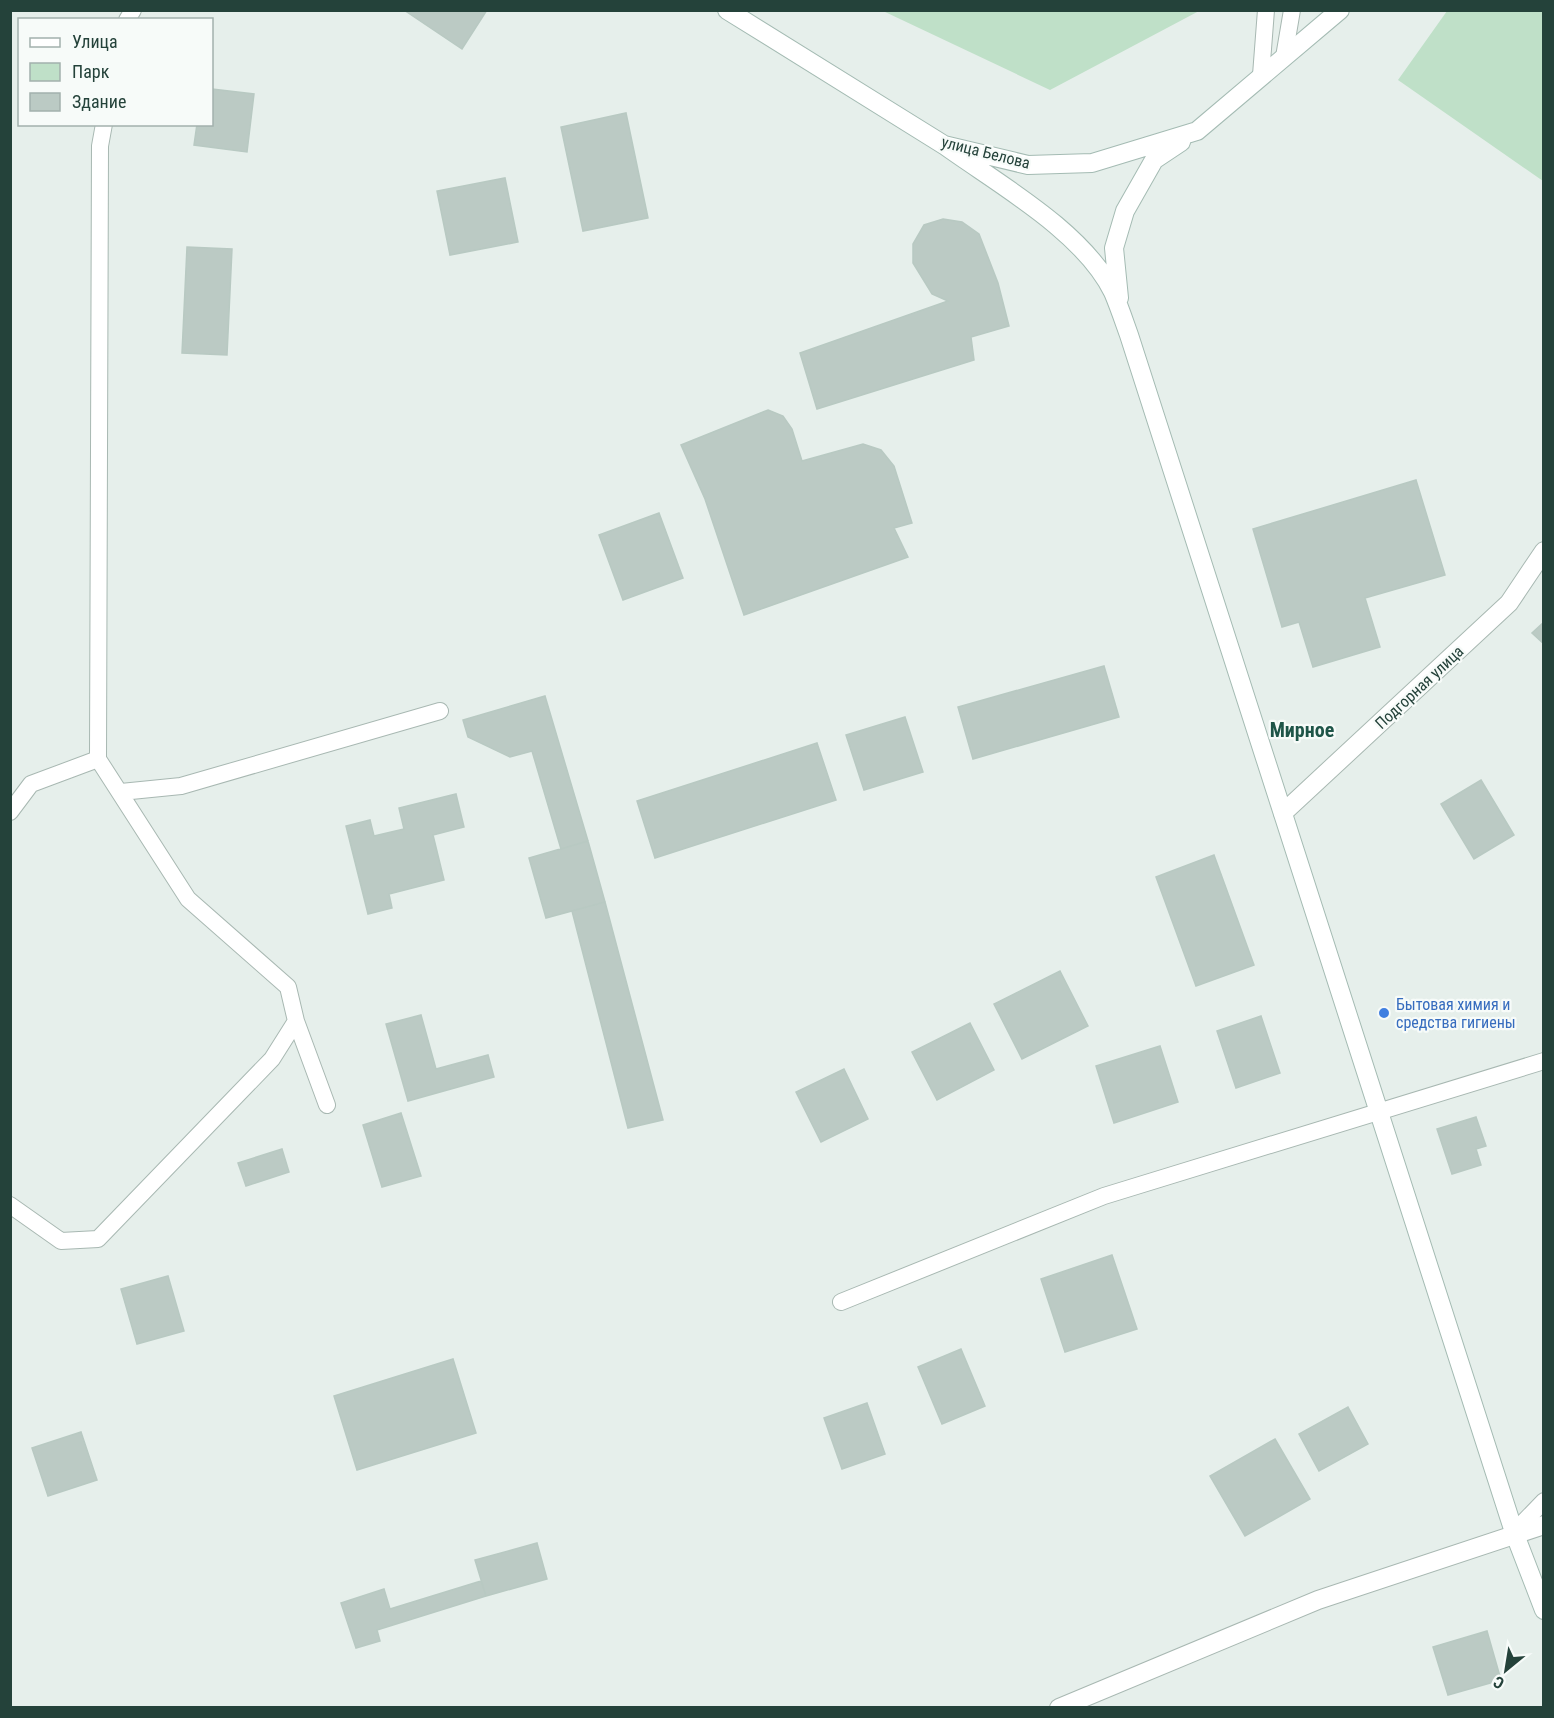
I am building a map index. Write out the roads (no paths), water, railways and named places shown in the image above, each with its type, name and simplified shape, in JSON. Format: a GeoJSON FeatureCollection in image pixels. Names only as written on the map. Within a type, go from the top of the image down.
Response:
{"type":"FeatureCollection","features":[{"type":"Feature","properties":{"kind":"main road","name":"улица Белова"},"geometry":{"type":"LineString","coordinates":[[728,10],[944,145],[1028,165],[1092,163],[1197,131],[1340,10]]}},
{"type":"Feature","properties":{"kind":"main road"},"geometry":{"type":"LineString","coordinates":[[1120,311],[1114,248],[1125,212],[1154,160],[1197,131]]}},
{"type":"Feature","properties":{"kind":"main road"},"geometry":{"type":"LineString","coordinates":[[944,145],[1049,220],[1084,252],[1112,291],[1283,813],[1514,1532],[1544,1610]]}},
{"type":"Feature","properties":{"kind":"main road","name":"Подгорная улица"},"geometry":{"type":"LineString","coordinates":[[1283,813],[1509,603],[1544,551]]}},
{"type":"Feature","properties":{"kind":"main road"},"geometry":{"type":"LineString","coordinates":[[1059,1707],[1318,1600],[1514,1532],[1544,1525]]}},
{"type":"Feature","properties":{"kind":"lane"},"geometry":{"type":"LineString","coordinates":[[1261,75],[1266,10]]}},
{"type":"Feature","properties":{"kind":"lane"},"geometry":{"type":"LineString","coordinates":[[1284,57],[1292,10]]}},
{"type":"Feature","properties":{"kind":"lane"},"geometry":{"type":"LineString","coordinates":[[104,126],[100,158],[98,759],[121,792],[159,858],[188,899],[288,987],[296,1021],[327,1105]]}},
{"type":"Feature","properties":{"kind":"lane"},"geometry":{"type":"LineString","coordinates":[[121,792],[181,786],[440,711]]}},
{"type":"Feature","properties":{"kind":"lane"},"geometry":{"type":"LineString","coordinates":[[10,812],[31,784],[98,759]]}},
{"type":"Feature","properties":{"kind":"lane"},"geometry":{"type":"LineString","coordinates":[[10,1205],[61,1241],[98,1239],[272,1059],[296,1021]]}},
{"type":"Feature","properties":{"kind":"lane"},"geometry":{"type":"LineString","coordinates":[[841,1302],[1104,1196],[1544,1061]]}},
{"type":"Feature","properties":{"kind":"lane"},"geometry":{"type":"LineString","coordinates":[[1514,1532],[1544,1501]]}},
{"type":"Feature","properties":{"kind":"place","name":"Бытовая химия и средства гигиены"},"geometry":{"type":"Point","coordinates":[1384,1013]}},
{"type":"Feature","properties":{"kind":"district","name":"Мирное"},"geometry":{"type":"Point","coordinates":[1302,730]}}]}
